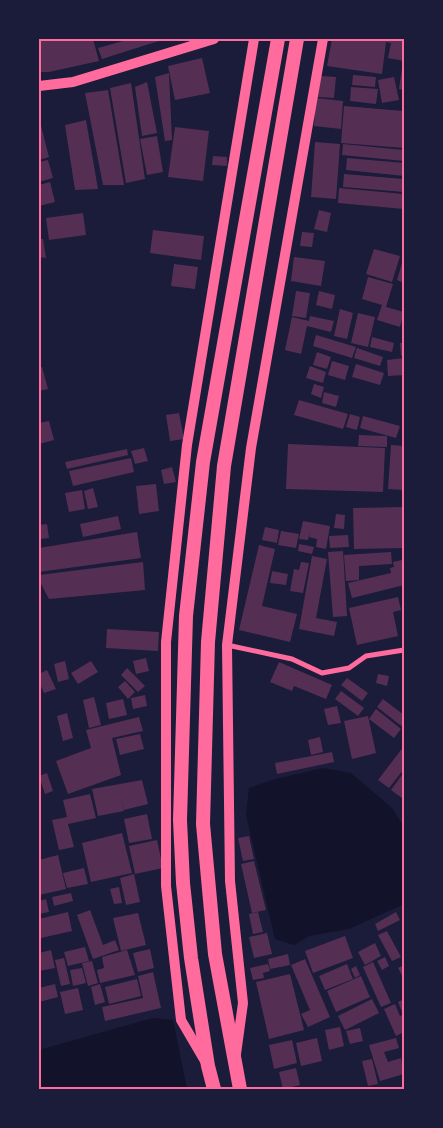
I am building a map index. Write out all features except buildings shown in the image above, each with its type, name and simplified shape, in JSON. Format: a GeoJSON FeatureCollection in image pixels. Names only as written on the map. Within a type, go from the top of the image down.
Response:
{"type":"FeatureCollection","features":[{"type":"Feature","properties":{"kind":"highway"},"geometry":{"type":"LineString","coordinates":[[214,1089],[208,1066],[191,958],[180,829],[186,616],[203,462],[278,39]]}},
{"type":"Feature","properties":{"kind":"highway"},"geometry":{"type":"LineString","coordinates":[[240,1089],[234,1070],[215,954],[203,824],[208,642],[224,466],[297,39]]}},
{"type":"Feature","properties":{"kind":"main road"},"geometry":{"type":"LineString","coordinates":[[39,86],[73,82],[214,39]]}},
{"type":"Feature","properties":{"kind":"main road"},"geometry":{"type":"LineString","coordinates":[[208,1066],[181,1020],[166,886],[166,642],[187,445],[254,39]]}},
{"type":"Feature","properties":{"kind":"main road"},"geometry":{"type":"LineString","coordinates":[[234,1070],[243,1003],[230,881],[227,645],[251,448],[323,39]]}},
{"type":"Feature","properties":{"kind":"street"},"geometry":{"type":"LineString","coordinates":[[227,645],[292,659],[322,673],[349,668],[366,656],[404,650]]}},
{"type":"Feature","properties":{"kind":"shaded area"},"geometry":{"type":"Polygon","coordinates":[[[323,768],[351,773],[392,808],[404,827],[404,904],[349,929],[309,936],[294,945],[275,939],[246,815],[249,788],[276,779],[323,768]]]}},
{"type":"Feature","properties":{"kind":"shaded area"},"geometry":{"type":"Polygon","coordinates":[[[153,1018],[173,1020],[187,1089],[39,1089],[39,1050],[153,1018]]]}}]}
